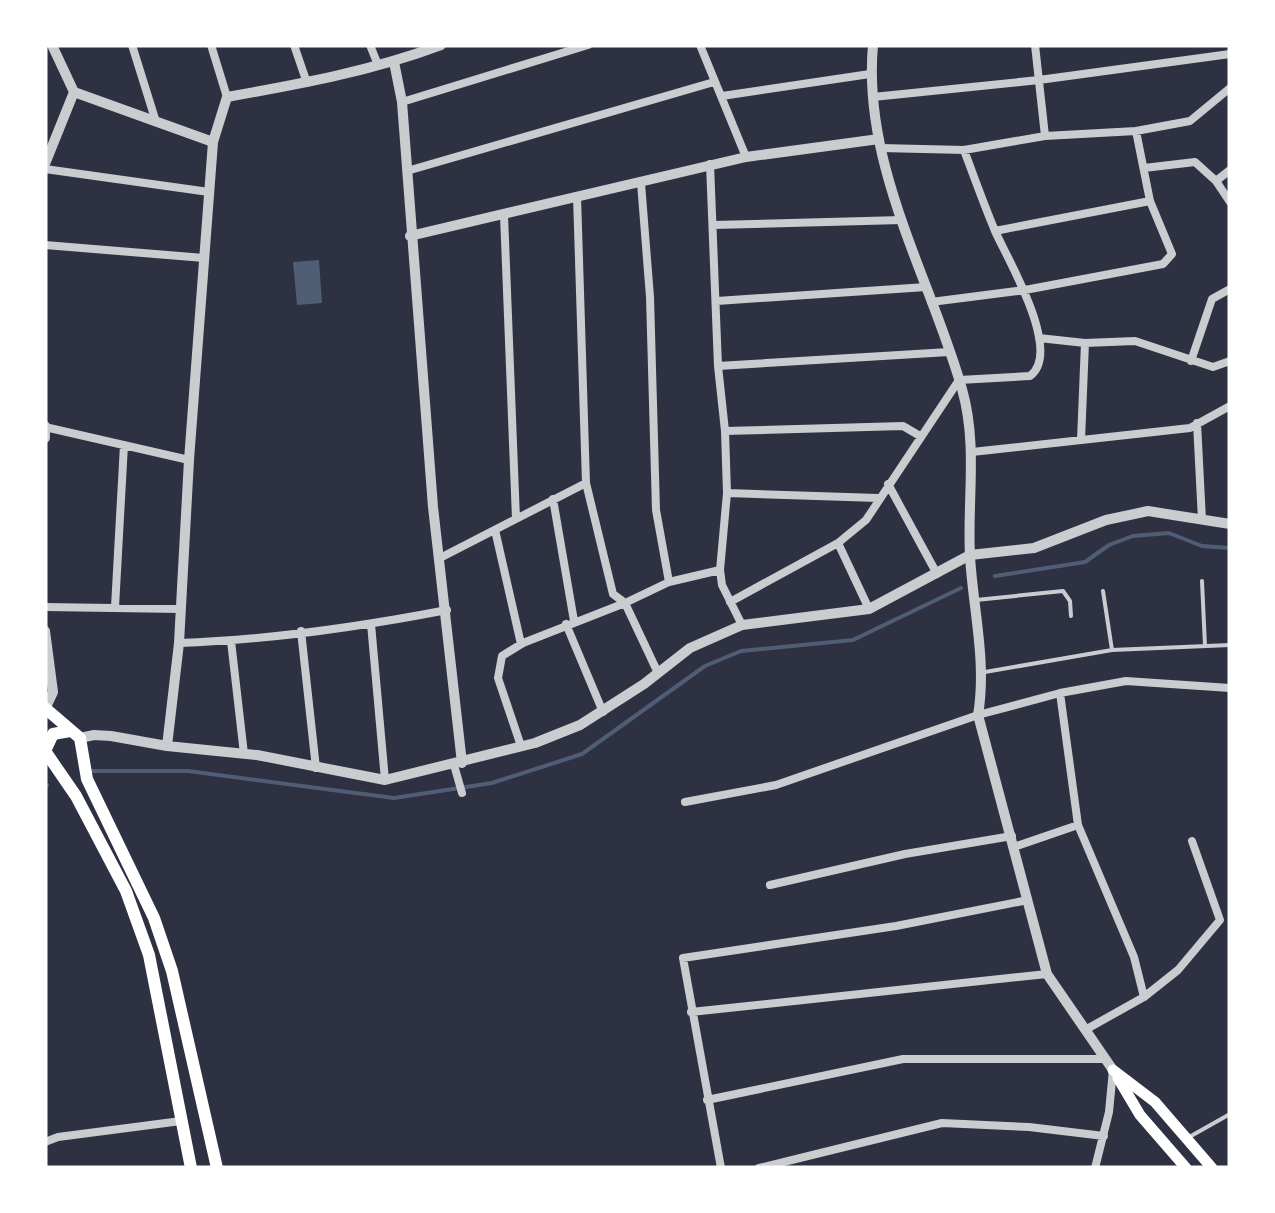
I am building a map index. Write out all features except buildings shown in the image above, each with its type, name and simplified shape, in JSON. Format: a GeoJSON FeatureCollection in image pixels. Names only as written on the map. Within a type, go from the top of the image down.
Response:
{"type":"FeatureCollection","features":[{"type":"Feature","properties":{"kind":"main road"},"geometry":{"type":"LineString","coordinates":[[45,708],[75,735],[87,779],[154,918],[172,971],[217,1168]]}},
{"type":"Feature","properties":{"kind":"main road"},"geometry":{"type":"LineString","coordinates":[[75,735],[53,734],[45,751],[76,796],[126,891],[149,955],[191,1168]]}},
{"type":"Feature","properties":{"kind":"main road"},"geometry":{"type":"LineString","coordinates":[[56,766],[73,766],[82,757]]}},
{"type":"Feature","properties":{"kind":"main road"},"geometry":{"type":"LineString","coordinates":[[1113,1070],[1155,1102],[1212,1168]]}},
{"type":"Feature","properties":{"kind":"main road"},"geometry":{"type":"LineString","coordinates":[[1113,1070],[1140,1115],[1186,1168]]}},
{"type":"Feature","properties":{"kind":"main road"},"geometry":{"type":"LineString","coordinates":[[180,1122],[203,1115]]}},
{"type":"Feature","properties":{"kind":"street"},"geometry":{"type":"LineString","coordinates":[[52,45],[74,92],[213,142]]}},
{"type":"Feature","properties":{"kind":"street"},"geometry":{"type":"LineString","coordinates":[[132,45],[156,124]]}},
{"type":"Feature","properties":{"kind":"street"},"geometry":{"type":"LineString","coordinates":[[167,746],[179,644],[213,142],[227,97],[211,45]]}},
{"type":"Feature","properties":{"kind":"street"},"geometry":{"type":"LineString","coordinates":[[294,45],[307,83]]}},
{"type":"Feature","properties":{"kind":"street"},"geometry":{"type":"LineString","coordinates":[[370,45],[378,65]]}},
{"type":"Feature","properties":{"kind":"street"},"geometry":{"type":"LineString","coordinates":[[227,97],[394,62],[441,45]]}},
{"type":"Feature","properties":{"kind":"street"},"geometry":{"type":"LineString","coordinates":[[402,102],[588,45]]}},
{"type":"Feature","properties":{"kind":"street"},"geometry":{"type":"LineString","coordinates":[[700,45],[746,156]]}},
{"type":"Feature","properties":{"kind":"street"},"geometry":{"type":"LineString","coordinates":[[873,45],[870,74],[880,143],[902,220],[958,380],[972,452],[970,555],[980,673],[978,715],[1048,974],[1113,1070],[1104,1136],[1094,1168]]}},
{"type":"Feature","properties":{"kind":"street"},"geometry":{"type":"LineString","coordinates":[[1035,45],[1044,136]]}},
{"type":"Feature","properties":{"kind":"street"},"geometry":{"type":"LineString","coordinates":[[874,97],[1230,54]]}},
{"type":"Feature","properties":{"kind":"street"},"geometry":{"type":"LineString","coordinates":[[394,62],[402,102],[438,559],[462,794]]}},
{"type":"Feature","properties":{"kind":"street"},"geometry":{"type":"LineString","coordinates":[[722,96],[870,74]]}},
{"type":"Feature","properties":{"kind":"street"},"geometry":{"type":"LineString","coordinates":[[408,171],[714,82]]}},
{"type":"Feature","properties":{"kind":"street"},"geometry":{"type":"LineString","coordinates":[[410,236],[746,156],[880,143],[964,150],[1044,136],[1136,131],[1190,121],[1230,88]]}},
{"type":"Feature","properties":{"kind":"street"},"geometry":{"type":"LineString","coordinates":[[74,92],[45,166],[210,192]]}},
{"type":"Feature","properties":{"kind":"street"},"geometry":{"type":"LineString","coordinates":[[931,302],[1025,290],[1163,264],[1172,254],[1150,201],[1136,131]]}},
{"type":"Feature","properties":{"kind":"street"},"geometry":{"type":"LineString","coordinates":[[958,380],[1030,376],[1040,364],[1039,338],[1025,290],[995,231],[964,150]]}},
{"type":"Feature","properties":{"kind":"street"},"geometry":{"type":"LineString","coordinates":[[1144,168],[1194,162],[1216,181],[1230,202]]}},
{"type":"Feature","properties":{"kind":"street"},"geometry":{"type":"LineString","coordinates":[[710,164],[727,493],[720,570],[722,585],[742,625]]}},
{"type":"Feature","properties":{"kind":"street"},"geometry":{"type":"LineString","coordinates":[[1216,181],[1230,170]]}},
{"type":"Feature","properties":{"kind":"street"},"geometry":{"type":"LineString","coordinates":[[641,183],[650,297],[656,510],[669,582]]}},
{"type":"Feature","properties":{"kind":"street"},"geometry":{"type":"LineString","coordinates":[[577,196],[586,483],[613,594],[624,603],[658,673]]}},
{"type":"Feature","properties":{"kind":"street"},"geometry":{"type":"LineString","coordinates":[[995,231],[1150,201]]}},
{"type":"Feature","properties":{"kind":"street"},"geometry":{"type":"LineString","coordinates":[[504,215],[516,519]]}},
{"type":"Feature","properties":{"kind":"street"},"geometry":{"type":"LineString","coordinates":[[714,225],[902,220]]}},
{"type":"Feature","properties":{"kind":"street"},"geometry":{"type":"LineString","coordinates":[[45,245],[204,258]]}},
{"type":"Feature","properties":{"kind":"street"},"geometry":{"type":"LineString","coordinates":[[717,301],[926,287]]}},
{"type":"Feature","properties":{"kind":"street"},"geometry":{"type":"LineString","coordinates":[[1191,361],[1212,299],[1230,289]]}},
{"type":"Feature","properties":{"kind":"street"},"geometry":{"type":"LineString","coordinates":[[1039,338],[1085,343],[1135,341],[1213,366],[1230,362]]}},
{"type":"Feature","properties":{"kind":"street"},"geometry":{"type":"LineString","coordinates":[[1082,440],[1085,343]]}},
{"type":"Feature","properties":{"kind":"street"},"geometry":{"type":"LineString","coordinates":[[718,366],[949,352]]}},
{"type":"Feature","properties":{"kind":"street"},"geometry":{"type":"LineString","coordinates":[[730,602],[838,543],[866,520],[958,380]]}},
{"type":"Feature","properties":{"kind":"street"},"geometry":{"type":"LineString","coordinates":[[972,452],[1190,428],[1230,406]]}},
{"type":"Feature","properties":{"kind":"street"},"geometry":{"type":"LineString","coordinates":[[1197,423],[1202,520]]}},
{"type":"Feature","properties":{"kind":"street"},"geometry":{"type":"LineString","coordinates":[[725,431],[903,426],[920,436]]}},
{"type":"Feature","properties":{"kind":"street"},"geometry":{"type":"LineString","coordinates":[[45,438],[45,427],[189,460]]}},
{"type":"Feature","properties":{"kind":"street"},"geometry":{"type":"LineString","coordinates":[[115,607],[124,445]]}},
{"type":"Feature","properties":{"kind":"street"},"geometry":{"type":"LineString","coordinates":[[438,559],[586,483]]}},
{"type":"Feature","properties":{"kind":"street"},"geometry":{"type":"LineString","coordinates":[[888,484],[937,574]]}},
{"type":"Feature","properties":{"kind":"street"},"geometry":{"type":"LineString","coordinates":[[727,493],[878,498]]}},
{"type":"Feature","properties":{"kind":"street"},"geometry":{"type":"LineString","coordinates":[[553,500],[570,623],[603,712]]}},
{"type":"Feature","properties":{"kind":"street"},"geometry":{"type":"LineString","coordinates":[[75,735],[94,734],[244,754],[385,780],[457,768],[580,725],[690,648],[742,625],[869,608],[970,555],[1034,548],[1106,520],[1148,511],[1230,524]]}},
{"type":"Feature","properties":{"kind":"street"},"geometry":{"type":"LineString","coordinates":[[495,530],[521,644]]}},
{"type":"Feature","properties":{"kind":"street"},"geometry":{"type":"LineString","coordinates":[[838,543],[869,608]]}},
{"type":"Feature","properties":{"kind":"street"},"geometry":{"type":"LineString","coordinates":[[521,746],[498,678],[502,656],[521,644],[669,582],[720,570]]}},
{"type":"Feature","properties":{"kind":"street"},"geometry":{"type":"LineString","coordinates":[[45,607],[181,608]]}},
{"type":"Feature","properties":{"kind":"street"},"geometry":{"type":"LineString","coordinates":[[179,644],[371,624],[446,610]]}},
{"type":"Feature","properties":{"kind":"street"},"geometry":{"type":"LineString","coordinates":[[371,624],[385,780]]}},
{"type":"Feature","properties":{"kind":"street"},"geometry":{"type":"LineString","coordinates":[[45,631],[53,692],[45,708]]}},
{"type":"Feature","properties":{"kind":"street"},"geometry":{"type":"LineString","coordinates":[[300,632],[316,768]]}},
{"type":"Feature","properties":{"kind":"street"},"geometry":{"type":"LineString","coordinates":[[231,641],[244,754]]}},
{"type":"Feature","properties":{"kind":"street"},"geometry":{"type":"LineString","coordinates":[[686,802],[776,785],[978,715],[1060,693],[1126,682],[1230,688]]}},
{"type":"Feature","properties":{"kind":"street"},"geometry":{"type":"LineString","coordinates":[[1060,693],[1078,825],[1134,956],[1144,997]]}},
{"type":"Feature","properties":{"kind":"street"},"geometry":{"type":"LineString","coordinates":[[770,885],[904,854],[1013,842],[1078,825]]}},
{"type":"Feature","properties":{"kind":"street"},"geometry":{"type":"LineString","coordinates":[[1085,1030],[1144,997],[1178,970],[1220,920],[1192,841]]}},
{"type":"Feature","properties":{"kind":"street"},"geometry":{"type":"LineString","coordinates":[[720,1168],[684,958],[896,926],[1028,900]]}},
{"type":"Feature","properties":{"kind":"street"},"geometry":{"type":"LineString","coordinates":[[691,1012],[1048,974]]}},
{"type":"Feature","properties":{"kind":"street"},"geometry":{"type":"LineString","coordinates":[[707,1100],[903,1060],[1105,1059]]}},
{"type":"Feature","properties":{"kind":"street"},"geometry":{"type":"LineString","coordinates":[[45,1142],[180,1122]]}},
{"type":"Feature","properties":{"kind":"street"},"geometry":{"type":"LineString","coordinates":[[759,1168],[942,1123],[1104,1136]]}},
{"type":"Feature","properties":{"kind":"lane"},"geometry":{"type":"LineString","coordinates":[[1202,581],[1205,647]]}},
{"type":"Feature","properties":{"kind":"lane"},"geometry":{"type":"LineString","coordinates":[[976,600],[1063,590],[1070,601],[1072,616]]}},
{"type":"Feature","properties":{"kind":"lane"},"geometry":{"type":"LineString","coordinates":[[1104,592],[1112,650]]}},
{"type":"Feature","properties":{"kind":"lane"},"geometry":{"type":"LineString","coordinates":[[980,673],[1112,650],[1230,645]]}},
{"type":"Feature","properties":{"kind":"lane"},"geometry":{"type":"LineString","coordinates":[[1186,1138],[1230,1114]]}},
{"type":"Feature","properties":{"kind":"water"},"geometry":{"type":"Polygon","coordinates":[[[319,260],[322,303],[297,305],[293,262],[319,260]]]}},
{"type":"Feature","properties":{"kind":"waterway"},"geometry":{"type":"LineString","coordinates":[[995,576],[1085,562],[1109,545],[1133,536],[1169,533],[1202,546],[1230,548]]}},
{"type":"Feature","properties":{"kind":"waterway"},"geometry":{"type":"LineString","coordinates":[[91,771],[188,771],[394,798],[492,783],[582,754],[705,666],[741,651],[853,640],[961,588]]}}]}
